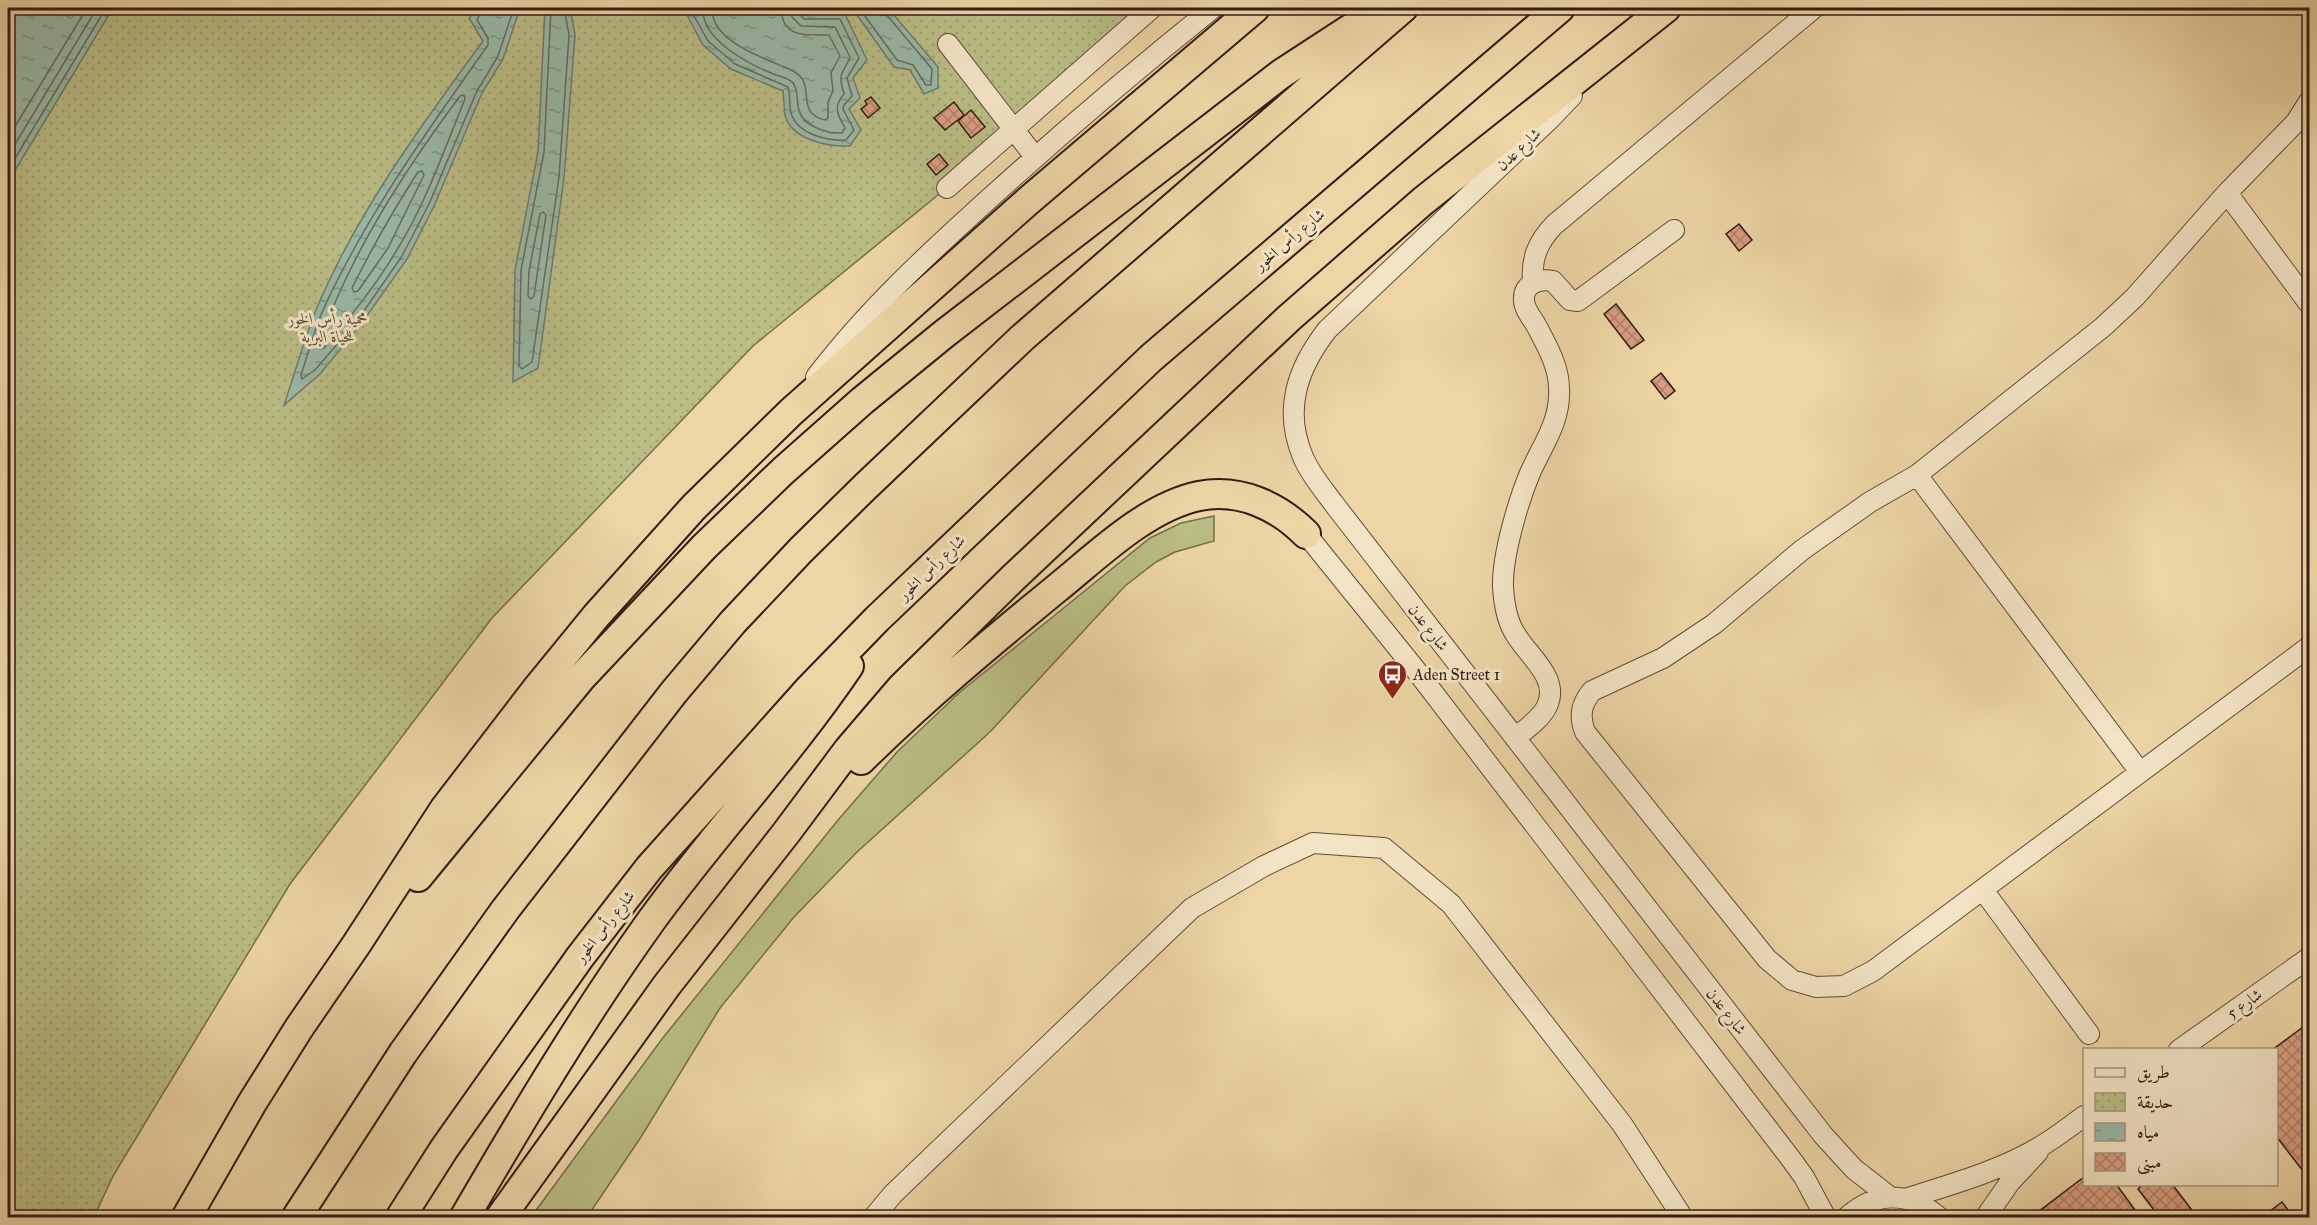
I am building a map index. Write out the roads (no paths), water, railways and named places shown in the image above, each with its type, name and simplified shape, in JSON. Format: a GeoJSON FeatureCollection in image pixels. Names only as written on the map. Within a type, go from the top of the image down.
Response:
{"type":"FeatureCollection","features":[{"type":"Feature","properties":{"kind":"highway"},"geometry":{"type":"LineString","coordinates":[[186,1218],[258,1093],[299,1028],[445,808],[596,616],[694,507],[791,412],[1028,201],[1254,8]]}},
{"type":"Feature","properties":{"kind":"highway"},"geometry":{"type":"LineString","coordinates":[[356,945],[418,877],[581,678],[704,547],[783,471],[862,401],[944,334],[1281,74],[1350,29],[1398,8]]}},
{"type":"Feature","properties":{"kind":"highway"},"geometry":{"type":"LineString","coordinates":[[296,1218],[403,1053],[505,910],[674,692],[733,622],[817,534],[1014,345],[1403,8]]}},
{"type":"Feature","properties":{"kind":"highway","name":"شارع رأس الخور"},"geometry":{"type":"LineString","coordinates":[[400,1218],[444,1149],[526,1032],[649,868],[808,690],[877,619],[1151,358],[1560,8]]}},
{"type":"Feature","properties":{"kind":"highway"},"geometry":{"type":"LineString","coordinates":[[500,1218],[667,985],[848,750],[901,688],[1046,546],[1298,310],[1423,201],[1666,8]]}},
{"type":"Feature","properties":{"kind":"highway"},"geometry":{"type":"LineString","coordinates":[[786,833],[892,730],[963,666],[1093,559],[1156,512],[1178,502],[1200,496],[1234,496],[1251,499],[1278,510],[1306,534]]}},
{"type":"Feature","properties":{"kind":"highway"},"geometry":{"type":"LineString","coordinates":[[464,1218],[616,972],[652,919],[827,699],[877,619]]}},
{"type":"Feature","properties":{"kind":"street"},"geometry":{"type":"LineString","coordinates":[[947,188],[1152,8]]}},
{"type":"Feature","properties":{"kind":"street"},"geometry":{"type":"LineString","coordinates":[[791,412],[840,346],[898,283],[1120,83],[1212,8]]}},
{"type":"Feature","properties":{"kind":"street"},"geometry":{"type":"LineString","coordinates":[[1533,283],[1531,267],[1535,251],[1542,237],[1554,225],[1815,8]]}},
{"type":"Feature","properties":{"kind":"street"},"geometry":{"type":"LineString","coordinates":[[948,44],[1035,158]]}},
{"type":"Feature","properties":{"kind":"street","name":"شارع عدن"},"geometry":{"type":"LineString","coordinates":[[1601,59],[1576,92],[1551,119],[1327,330],[1310,351],[1302,369],[1294,404],[1297,440],[1303,459],[1315,478],[1823,1135],[1854,1169],[1899,1198],[1925,1205],[1940,1218]]}},
{"type":"Feature","properties":{"kind":"street"},"geometry":{"type":"LineString","coordinates":[[2310,100],[2296,122],[2227,194],[2143,288],[2103,327],[1917,475],[1869,502],[1833,526],[1714,624],[1685,645],[1640,670],[1592,691],[1582,706],[1582,724],[1585,732],[1767,959],[1792,980],[1816,987],[1844,986],[1873,971],[2310,646]]}},
{"type":"Feature","properties":{"kind":"street"},"geometry":{"type":"LineString","coordinates":[[2227,194],[2310,305]]}},
{"type":"Feature","properties":{"kind":"street"},"geometry":{"type":"LineString","coordinates":[[1515,738],[1546,708],[1551,689],[1543,671],[1515,634],[1504,602],[1505,567],[1518,509],[1531,471],[1550,435],[1560,402],[1556,368],[1524,301],[1525,293],[1533,283],[1541,279],[1552,280],[1570,300],[1578,301],[1674,230]]}},
{"type":"Feature","properties":{"kind":"street"},"geometry":{"type":"LineString","coordinates":[[1917,475],[2140,772]]}},
{"type":"Feature","properties":{"kind":"street"},"geometry":{"type":"LineString","coordinates":[[1306,534],[1415,669],[1791,1159],[1826,1218]]}},
{"type":"Feature","properties":{"kind":"street"},"geometry":{"type":"LineString","coordinates":[[873,1218],[893,1194],[1192,908],[1264,866],[1313,843],[1384,848],[1451,904],[1622,1124],[1683,1218]]}},
{"type":"Feature","properties":{"kind":"street"},"geometry":{"type":"LineString","coordinates":[[1983,890],[2089,1034]]}},
{"type":"Feature","properties":{"kind":"street","name":"شارع 5"},"geometry":{"type":"LineString","coordinates":[[2182,1048],[2310,957]]}},
{"type":"Feature","properties":{"kind":"street"},"geometry":{"type":"LineString","coordinates":[[1846,1218],[1867,1202],[1899,1198],[1964,1180],[2045,1144],[2083,1117]]}},
{"type":"Feature","properties":{"kind":"street"},"geometry":{"type":"LineString","coordinates":[[1985,1218],[2010,1182],[2045,1144]]}},
{"type":"Feature","properties":{"kind":"water"},"geometry":{"type":"Polygon","coordinates":[[[8,8],[113,8],[8,182],[8,8]]]}},
{"type":"Feature","properties":{"kind":"water"},"geometry":{"type":"Polygon","coordinates":[[[479,8],[520,8],[503,59],[482,93],[434,206],[407,259],[361,324],[320,374],[284,405],[316,310],[351,239],[414,138],[483,41],[469,18],[479,8]]]}},
{"type":"Feature","properties":{"kind":"water"},"geometry":{"type":"Polygon","coordinates":[[[545,8],[570,8],[575,35],[564,178],[538,368],[513,382],[515,270],[538,152],[545,8]]]}},
{"type":"Feature","properties":{"kind":"water"},"geometry":{"type":"Polygon","coordinates":[[[690,8],[802,8],[806,13],[844,12],[867,60],[853,78],[860,98],[849,109],[861,130],[850,146],[822,143],[795,131],[785,115],[783,91],[731,69],[703,45],[688,17],[690,8]]]}},
{"type":"Feature","properties":{"kind":"water"},"geometry":{"type":"Polygon","coordinates":[[[852,8],[888,8],[938,67],[938,88],[924,94],[910,70],[894,67],[852,8]]]}},
{"type":"Feature","properties":{"kind":"place","name":"Aden Street 1"},"geometry":{"type":"Point","coordinates":[1392,700]}},
{"type":"Feature","properties":{"kind":"park label","name":"محمية رأس الخور للحياة البرية"},"geometry":{"type":"Point","coordinates":[328,327]}}]}
